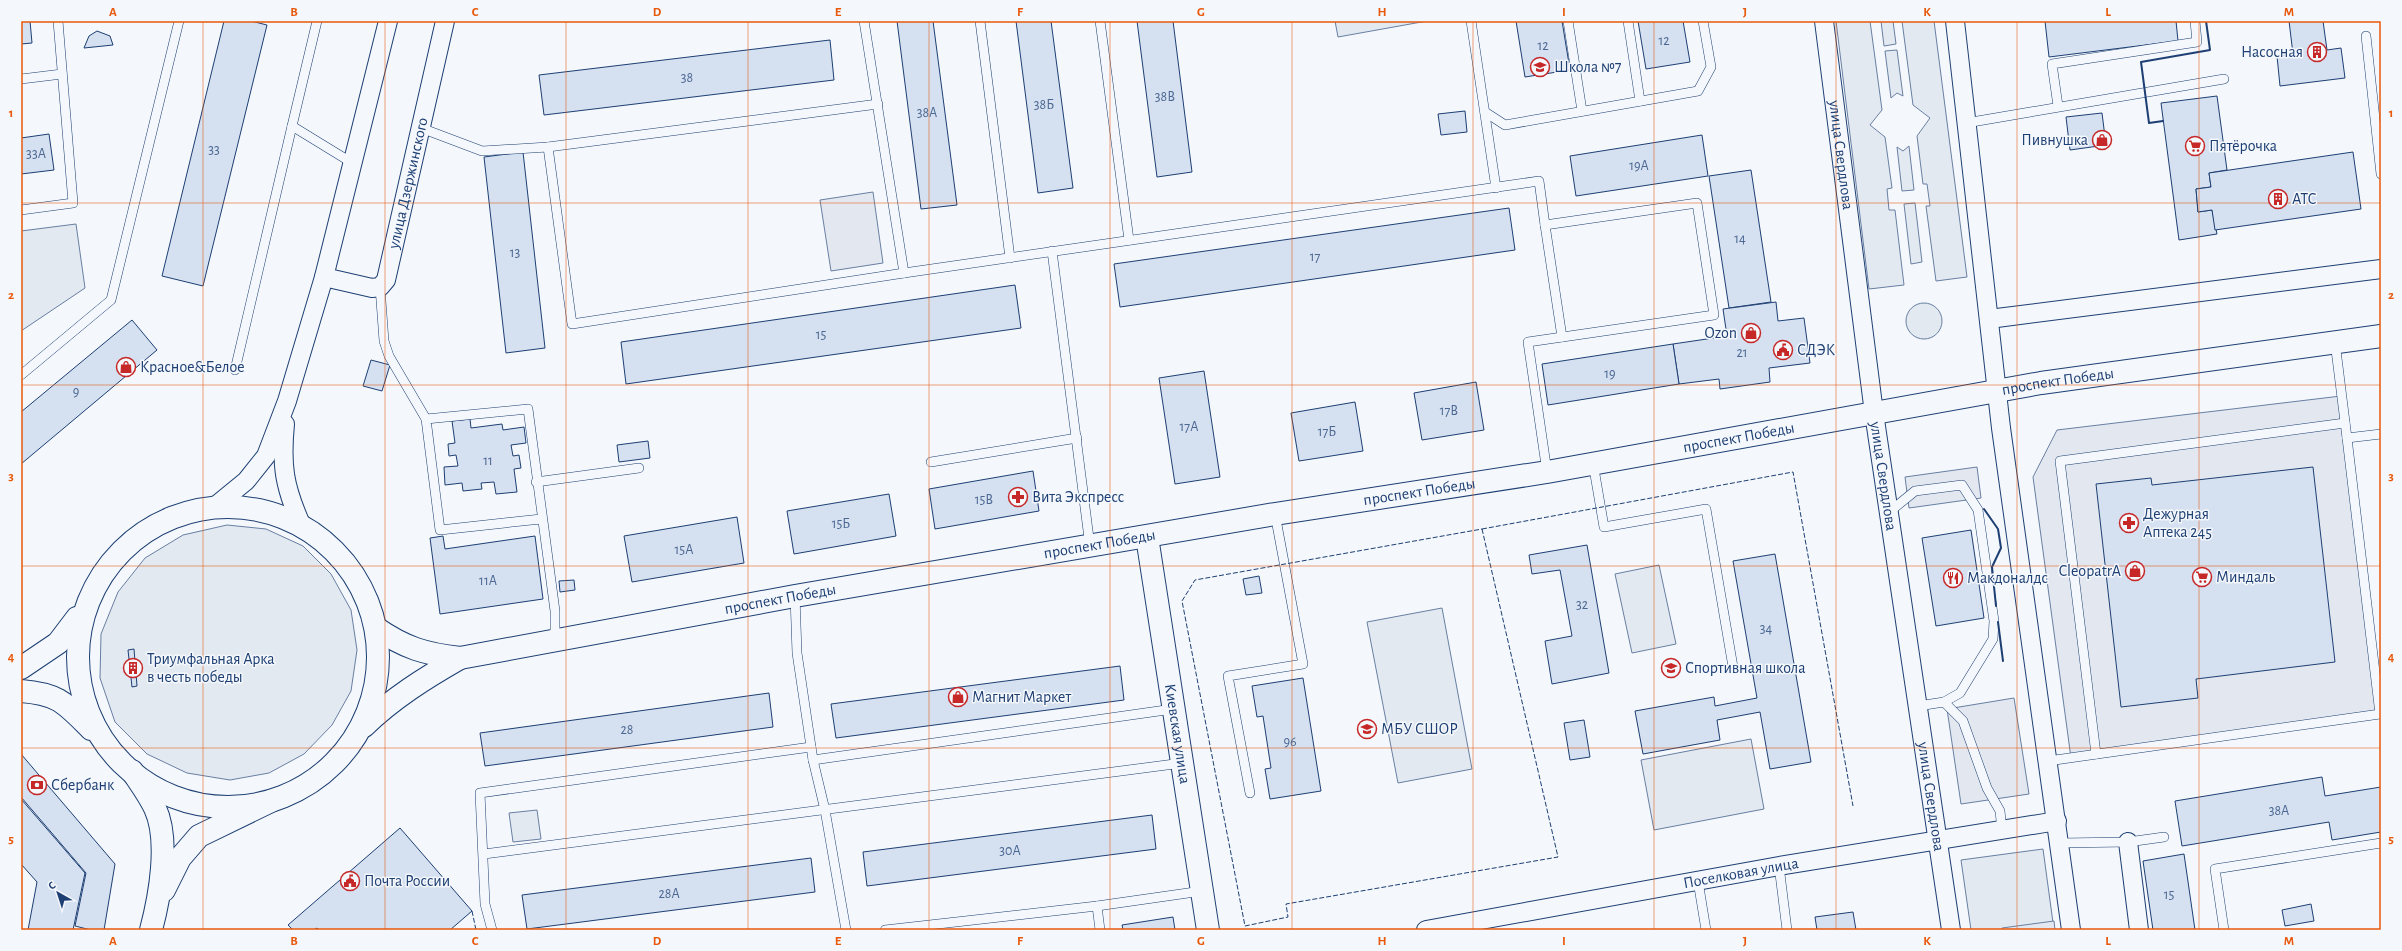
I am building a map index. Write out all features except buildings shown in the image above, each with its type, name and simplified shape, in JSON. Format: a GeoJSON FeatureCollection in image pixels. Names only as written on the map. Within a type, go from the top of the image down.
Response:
{"type":"FeatureCollection","features":[{"type":"Feature","properties":{"kind":"main road","name":"проспект Победы"},"geometry":{"type":"LineString","coordinates":[[360,730],[387,704],[419,681],[460,658],[554,639],[1275,514],[1547,472],[1996,390],[2381,336]]}},
{"type":"Feature","properties":{"kind":"main road"},"geometry":{"type":"LineString","coordinates":[[21,668],[58,643],[107,570],[120,556],[151,530],[190,513],[213,508],[258,508],[301,524],[346,562],[363,590],[376,628],[378,662],[375,686],[360,730],[333,764],[302,787],[271,800],[199,836],[180,858],[159,900]]}},
{"type":"Feature","properties":{"kind":"main road","name":"Киевская улица"},"geometry":{"type":"LineString","coordinates":[[1147,537],[1208,930]]}},
{"type":"Feature","properties":{"kind":"main road"},"geometry":{"type":"LineString","coordinates":[[88,600],[78,633],[74,667],[79,691],[93,721],[115,753]]}},
{"type":"Feature","properties":{"kind":"main road","name":"проспект Победы"},"geometry":{"type":"LineString","coordinates":[[376,628],[412,650],[460,658]]}},
{"type":"Feature","properties":{"kind":"main road"},"geometry":{"type":"LineString","coordinates":[[21,691],[48,694],[60,699],[132,771],[155,808],[159,820],[162,848],[159,900],[151,930]]}},
{"type":"Feature","properties":{"kind":"main road"},"geometry":{"type":"LineString","coordinates":[[132,771],[180,800],[234,806],[271,800]]}},
{"type":"Feature","properties":{"kind":"street"},"geometry":{"type":"LineString","coordinates":[[213,508],[246,481],[266,456],[287,402],[324,277],[354,164],[388,21]]}},
{"type":"Feature","properties":{"kind":"street","name":"улица Дзержинского"},"geometry":{"type":"LineString","coordinates":[[380,287],[386,280],[446,21]]}},
{"type":"Feature","properties":{"kind":"street","name":"улица Свердлова"},"geometry":{"type":"LineString","coordinates":[[1824,21],[1874,413],[1951,930]]}},
{"type":"Feature","properties":{"kind":"street"},"geometry":{"type":"LineString","coordinates":[[1955,21],[1996,390],[2071,930]]}},
{"type":"Feature","properties":{"kind":"street"},"geometry":{"type":"LineString","coordinates":[[1989,319],[2381,269]]}},
{"type":"Feature","properties":{"kind":"street"},"geometry":{"type":"LineString","coordinates":[[324,277],[372,288],[380,287]]}},
{"type":"Feature","properties":{"kind":"street"},"geometry":{"type":"LineString","coordinates":[[287,402],[283,447],[283,474],[290,499],[301,524]]}},
{"type":"Feature","properties":{"kind":"street","name":"Поселковая улица"},"geometry":{"type":"LineString","coordinates":[[1426,930],[1481,925],[1779,866],[1938,842],[2057,821]]}},
{"type":"Feature","properties":{"kind":"street"},"geometry":{"type":"LineString","coordinates":[[2128,842],[2139,930]]}},
{"type":"Feature","properties":{"kind":"lane"},"geometry":{"type":"LineString","coordinates":[[21,210],[73,202],[58,21]]}},
{"type":"Feature","properties":{"kind":"lane"},"geometry":{"type":"LineString","coordinates":[[21,375],[111,300],[179,21]]}},
{"type":"Feature","properties":{"kind":"lane"},"geometry":{"type":"LineString","coordinates":[[235,370],[317,21]]}},
{"type":"Feature","properties":{"kind":"lane"},"geometry":{"type":"LineString","coordinates":[[864,21],[904,273]]}},
{"type":"Feature","properties":{"kind":"lane"},"geometry":{"type":"LineString","coordinates":[[980,21],[1010,258]]}},
{"type":"Feature","properties":{"kind":"lane"},"geometry":{"type":"LineString","coordinates":[[1100,21],[1129,240]]}},
{"type":"Feature","properties":{"kind":"lane"},"geometry":{"type":"LineString","coordinates":[[1471,21],[1496,188]]}},
{"type":"Feature","properties":{"kind":"lane"},"geometry":{"type":"LineString","coordinates":[[1568,21],[1582,111]]}},
{"type":"Feature","properties":{"kind":"lane"},"geometry":{"type":"LineString","coordinates":[[1628,21],[1640,101]]}},
{"type":"Feature","properties":{"kind":"lane"},"geometry":{"type":"LineString","coordinates":[[1485,112],[1505,125],[1698,90],[1711,67],[1703,21]]}},
{"type":"Feature","properties":{"kind":"lane"},"geometry":{"type":"LineString","coordinates":[[2058,106],[2052,64],[2197,42],[2195,21]]}},
{"type":"Feature","properties":{"kind":"lane"},"geometry":{"type":"LineString","coordinates":[[2366,36],[2378,119],[2381,174]]}},
{"type":"Feature","properties":{"kind":"lane"},"geometry":{"type":"LineString","coordinates":[[21,79],[62,74]]}},
{"type":"Feature","properties":{"kind":"lane"},"geometry":{"type":"LineString","coordinates":[[1966,123],[2058,106],[2224,79]]}},
{"type":"Feature","properties":{"kind":"lane"},"geometry":{"type":"LineString","coordinates":[[421,128],[482,151],[548,147],[878,104]]}},
{"type":"Feature","properties":{"kind":"lane"},"geometry":{"type":"LineString","coordinates":[[292,126],[354,164]]}},
{"type":"Feature","properties":{"kind":"lane"},"geometry":{"type":"LineString","coordinates":[[548,147],[572,324],[1052,251],[1539,181],[1562,337]]}},
{"type":"Feature","properties":{"kind":"lane"},"geometry":{"type":"LineString","coordinates":[[1545,225],[1697,203],[1714,315],[1528,342],[1547,472]]}},
{"type":"Feature","properties":{"kind":"lane"},"geometry":{"type":"LineString","coordinates":[[1052,251],[1090,546]]}},
{"type":"Feature","properties":{"kind":"lane"},"geometry":{"type":"LineString","coordinates":[[380,287],[384,341],[390,356],[426,419],[440,530],[541,518]]}},
{"type":"Feature","properties":{"kind":"lane"},"geometry":{"type":"LineString","coordinates":[[2048,761],[2380,714],[2336,342]]}},
{"type":"Feature","properties":{"kind":"lane"},"geometry":{"type":"LineString","coordinates":[[426,419],[528,409],[536,482],[555,612],[554,639]]}},
{"type":"Feature","properties":{"kind":"lane"},"geometry":{"type":"LineString","coordinates":[[2096,754],[2060,461],[2345,423]]}},
{"type":"Feature","properties":{"kind":"lane"},"geometry":{"type":"LineString","coordinates":[[2347,438],[2381,434]]}},
{"type":"Feature","properties":{"kind":"lane"},"geometry":{"type":"LineString","coordinates":[[931,462],[1077,438]]}},
{"type":"Feature","properties":{"kind":"lane"},"geometry":{"type":"LineString","coordinates":[[1593,463],[1604,527],[1706,509],[1733,667]]}},
{"type":"Feature","properties":{"kind":"lane"},"geometry":{"type":"LineString","coordinates":[[536,482],[639,468]]}},
{"type":"Feature","properties":{"kind":"lane"},"geometry":{"type":"LineString","coordinates":[[1888,513],[1915,491],[1962,485],[1978,510],[1994,621],[1993,639],[1960,693],[1944,702],[1918,706]]}},
{"type":"Feature","properties":{"kind":"lane"},"geometry":{"type":"LineString","coordinates":[[1250,793],[1228,676],[1303,664],[1275,514]]}},
{"type":"Feature","properties":{"kind":"lane"},"geometry":{"type":"LineString","coordinates":[[795,596],[797,653],[811,747],[825,810],[846,930]]}},
{"type":"Feature","properties":{"kind":"lane"},"geometry":{"type":"LineString","coordinates":[[1944,702],[1964,721],[1987,788],[2000,811],[2002,830]]}},
{"type":"Feature","properties":{"kind":"lane"},"geometry":{"type":"LineString","coordinates":[[813,760],[1173,709]]}},
{"type":"Feature","properties":{"kind":"lane"},"geometry":{"type":"LineString","coordinates":[[492,930],[485,904],[484,854],[480,793],[811,747]]}},
{"type":"Feature","properties":{"kind":"lane"},"geometry":{"type":"LineString","coordinates":[[484,854],[1182,763]]}},
{"type":"Feature","properties":{"kind":"lane"},"geometry":{"type":"LineString","coordinates":[[2060,843],[2128,842],[2164,838]]}},
{"type":"Feature","properties":{"kind":"lane"},"geometry":{"type":"LineString","coordinates":[[2224,930],[2215,869],[2381,843]]}},
{"type":"Feature","properties":{"kind":"lane"},"geometry":{"type":"LineString","coordinates":[[1779,866],[1787,930]]}},
{"type":"Feature","properties":{"kind":"lane"},"geometry":{"type":"LineString","coordinates":[[1698,881],[1706,930]]}},
{"type":"Feature","properties":{"kind":"lane"},"geometry":{"type":"LineString","coordinates":[[885,930],[1097,906],[1202,891]]}},
{"type":"Feature","properties":{"kind":"lane"},"geometry":{"type":"LineString","coordinates":[[1097,906],[1100,930]]}},
{"type":"Feature","properties":{"kind":"shaded area"},"geometry":{"type":"Polygon","coordinates":[[[1335,21],[1427,21],[1338,37],[1335,21]]]}},
{"type":"Feature","properties":{"kind":"shaded area"},"geometry":{"type":"Polygon","coordinates":[[[1836,21],[1870,21],[1882,110],[1870,125],[1885,137],[1892,188],[1887,189],[1889,210],[1895,210],[1904,285],[1869,289],[1836,21]]]}},
{"type":"Feature","properties":{"kind":"shaded area"},"geometry":{"type":"Polygon","coordinates":[[[1881,21],[1893,21],[1896,44],[1884,46],[1881,21]]]}},
{"type":"Feature","properties":{"kind":"shaded area"},"geometry":{"type":"Polygon","coordinates":[[[1902,21],[1934,21],[1967,277],[1936,281],[1926,206],[1930,206],[1927,184],[1923,184],[1917,136],[1930,118],[1913,105],[1902,21]]]}},
{"type":"Feature","properties":{"kind":"shaded area"},"geometry":{"type":"Polygon","coordinates":[[[1897,50],[1903,96],[1897,93],[1891,98],[1885,51],[1897,50]]]}},
{"type":"Feature","properties":{"kind":"shaded area"},"geometry":{"type":"Polygon","coordinates":[[[1909,146],[1914,190],[1902,191],[1897,147],[1903,151],[1909,146]]]}},
{"type":"Feature","properties":{"kind":"shaded area"},"geometry":{"type":"Polygon","coordinates":[[[873,192],[883,263],[831,271],[820,200],[873,192]]]}},
{"type":"Feature","properties":{"kind":"shaded area"},"geometry":{"type":"Polygon","coordinates":[[[1915,203],[1922,262],[1911,264],[1904,204],[1915,203]]]}},
{"type":"Feature","properties":{"kind":"shaded area"},"geometry":{"type":"Polygon","coordinates":[[[76,224],[85,288],[21,331],[21,231],[76,224]]]}},
{"type":"Feature","properties":{"kind":"shaded area"},"geometry":{"type":"Polygon","coordinates":[[[1928,303],[1937,308],[1941,314],[1941,328],[1937,334],[1928,339],[1920,339],[1911,334],[1907,328],[1906,317],[1911,308],[1917,304],[1928,303]]]}},
{"type":"Feature","properties":{"kind":"shaded area"},"geometry":{"type":"Polygon","coordinates":[[[2341,396],[2380,714],[2071,758],[2033,477],[2057,430],[2341,396]]]}},
{"type":"Feature","properties":{"kind":"shaded area"},"geometry":{"type":"Polygon","coordinates":[[[1977,467],[1981,498],[1909,508],[1905,477],[1977,467]]]}},
{"type":"Feature","properties":{"kind":"shaded area"},"geometry":{"type":"Polygon","coordinates":[[[227,525],[266,529],[303,546],[331,574],[351,610],[357,650],[351,691],[332,725],[304,754],[269,773],[230,780],[187,773],[147,754],[115,722],[100,678],[101,634],[118,592],[145,558],[183,535],[227,525]]]}},
{"type":"Feature","properties":{"kind":"shaded area"},"geometry":{"type":"Polygon","coordinates":[[[1659,565],[1676,644],[1632,653],[1615,574],[1659,565]]]}},
{"type":"Feature","properties":{"kind":"shaded area"},"geometry":{"type":"Polygon","coordinates":[[[1442,608],[1472,769],[1398,783],[1367,622],[1442,608]]]}},
{"type":"Feature","properties":{"kind":"shaded area"},"geometry":{"type":"Polygon","coordinates":[[[2014,698],[2029,794],[1961,804],[1947,709],[2014,698]]]}},
{"type":"Feature","properties":{"kind":"shaded area"},"geometry":{"type":"Polygon","coordinates":[[[1751,739],[1764,809],[1654,830],[1641,760],[1751,739]]]}},
{"type":"Feature","properties":{"kind":"shaded area"},"geometry":{"type":"Polygon","coordinates":[[[537,810],[541,839],[513,842],[509,813],[537,810]]]}},
{"type":"Feature","properties":{"kind":"shaded area"},"geometry":{"type":"Polygon","coordinates":[[[2043,849],[2054,930],[1971,930],[1961,860],[2043,849]]]}},
{"type":"Feature","properties":{"kind":"shaded area"},"geometry":{"type":"Polygon","coordinates":[[[2054,921],[2055,930],[2002,930],[2002,928],[2054,921]]]}},
{"type":"Feature","properties":{"kind":"fence"},"geometry":{"type":"LineString","coordinates":[[1482,529],[1793,472],[1853,806]]}},
{"type":"Feature","properties":{"kind":"fence"},"geometry":{"type":"LineString","coordinates":[[1482,529],[1558,857],[1286,904],[1288,917],[1245,926],[1182,601],[1195,580],[1482,529]]}},
{"type":"Feature","properties":{"kind":"fence"},"geometry":{"type":"LineString","coordinates":[[472,911],[476,930]]}},
{"type":"Feature","properties":{"kind":"wall"},"geometry":{"type":"LineString","coordinates":[[2163,121],[2149,123],[2141,62],[2210,50],[2206,21]]}},
{"type":"Feature","properties":{"kind":"wall"},"geometry":{"type":"LineString","coordinates":[[1984,509],[1998,529],[2001,548],[1992,567],[1996,606]]}},
{"type":"Feature","properties":{"kind":"wall"},"geometry":{"type":"LineString","coordinates":[[1998,622],[2003,661]]}},
{"type":"Feature","properties":{"kind":"place","name":"Насосная"},"geometry":{"type":"Point","coordinates":[2317,52]}},
{"type":"Feature","properties":{"kind":"place","name":"Школа №7"},"geometry":{"type":"Point","coordinates":[1540,67]}},
{"type":"Feature","properties":{"kind":"place","name":"Пивнушка"},"geometry":{"type":"Point","coordinates":[2102,140]}},
{"type":"Feature","properties":{"kind":"place","name":"Пятёрочка"},"geometry":{"type":"Point","coordinates":[2195,146]}},
{"type":"Feature","properties":{"kind":"place","name":"АТС"},"geometry":{"type":"Point","coordinates":[2278,199]}},
{"type":"Feature","properties":{"kind":"place","name":"Ozon"},"geometry":{"type":"Point","coordinates":[1751,333]}},
{"type":"Feature","properties":{"kind":"place","name":"СДЭК"},"geometry":{"type":"Point","coordinates":[1783,350]}},
{"type":"Feature","properties":{"kind":"place","name":"Красное&Белое"},"geometry":{"type":"Point","coordinates":[126,367]}},
{"type":"Feature","properties":{"kind":"place","name":"Вита Экспресс"},"geometry":{"type":"Point","coordinates":[1018,497]}},
{"type":"Feature","properties":{"kind":"place","name":"Дежурная Аптека 245"},"geometry":{"type":"Point","coordinates":[2129,523]}},
{"type":"Feature","properties":{"kind":"place","name":"CleopatrA"},"geometry":{"type":"Point","coordinates":[2135,571]}},
{"type":"Feature","properties":{"kind":"place","name":"Миндаль"},"geometry":{"type":"Point","coordinates":[2202,577]}},
{"type":"Feature","properties":{"kind":"place","name":"Макдоналдс"},"geometry":{"type":"Point","coordinates":[1953,578]}},
{"type":"Feature","properties":{"kind":"place","name":"Триумфальная Арка в честь победы"},"geometry":{"type":"Point","coordinates":[133,668]}},
{"type":"Feature","properties":{"kind":"place","name":"Спортивная школа"},"geometry":{"type":"Point","coordinates":[1671,668]}},
{"type":"Feature","properties":{"kind":"place","name":"Магнит Маркет"},"geometry":{"type":"Point","coordinates":[958,697]}},
{"type":"Feature","properties":{"kind":"place","name":"МБУ СШОР"},"geometry":{"type":"Point","coordinates":[1367,729]}},
{"type":"Feature","properties":{"kind":"place","name":"Сбербанк"},"geometry":{"type":"Point","coordinates":[37,785]}},
{"type":"Feature","properties":{"kind":"place","name":"Почта России"},"geometry":{"type":"Point","coordinates":[350,881]}}]}
